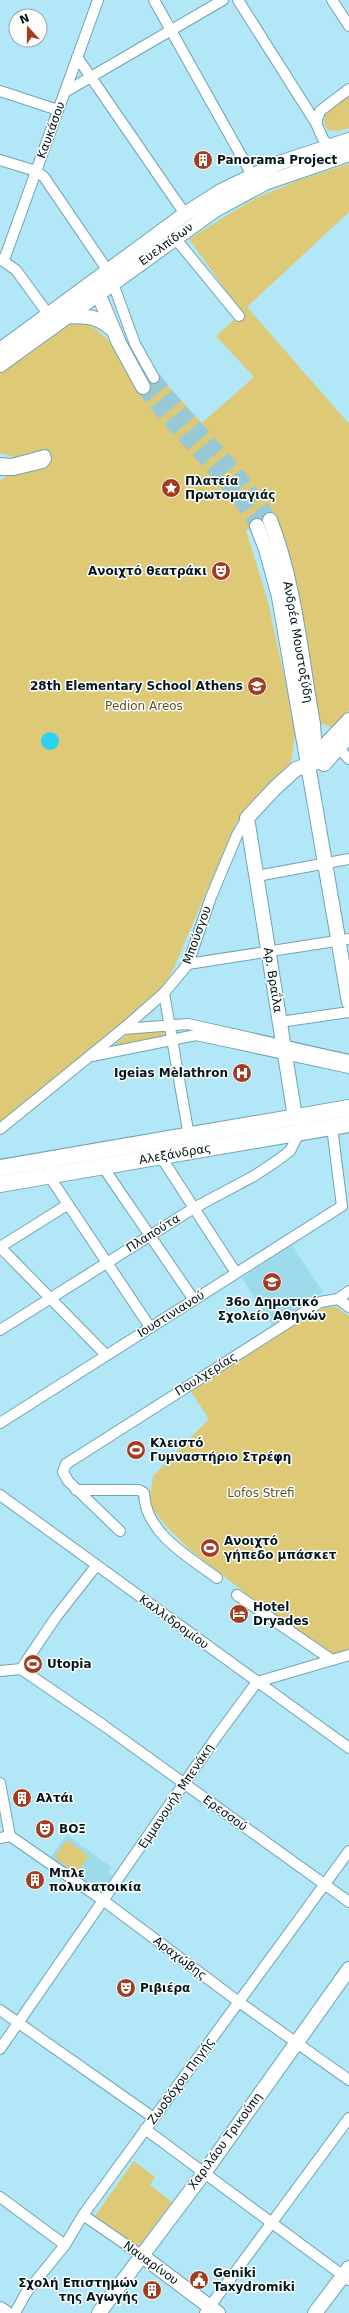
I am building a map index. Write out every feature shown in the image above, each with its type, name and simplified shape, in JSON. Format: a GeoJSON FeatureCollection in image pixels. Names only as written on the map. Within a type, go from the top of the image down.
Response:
{"type":"FeatureCollection","features":[{"type":"Feature","properties":{"kind":"main road","name":"Αλεξάνδρας"},"geometry":{"type":"LineString","coordinates":[[0,1168],[349,1108]]}},
{"type":"Feature","properties":{"kind":"main road","name":"Αλεξάνδρας"},"geometry":{"type":"LineString","coordinates":[[0,1184],[349,1124]]}},
{"type":"Feature","properties":{"kind":"street","name":"Καυκάσου"},"geometry":{"type":"LineString","coordinates":[[2,260],[98,0]]}},
{"type":"Feature","properties":{"kind":"street"},"geometry":{"type":"LineString","coordinates":[[154,0],[252,175]]}},
{"type":"Feature","properties":{"kind":"street"},"geometry":{"type":"LineString","coordinates":[[64,92],[223,0]]}},
{"type":"Feature","properties":{"kind":"street"},"geometry":{"type":"LineString","coordinates":[[238,0],[316,123],[328,146],[347,155]]}},
{"type":"Feature","properties":{"kind":"street"},"geometry":{"type":"LineString","coordinates":[[332,0],[349,26]]}},
{"type":"Feature","properties":{"kind":"street"},"geometry":{"type":"LineString","coordinates":[[77,57],[92,76],[185,214]]}},
{"type":"Feature","properties":{"kind":"street"},"geometry":{"type":"LineString","coordinates":[[316,123],[320,111],[349,89]]}},
{"type":"Feature","properties":{"kind":"street"},"geometry":{"type":"LineString","coordinates":[[0,91],[58,110]]}},
{"type":"Feature","properties":{"kind":"street","name":"Ευελπίδων"},"geometry":{"type":"LineString","coordinates":[[112,281],[185,214],[221,191],[286,160],[349,140]]}},
{"type":"Feature","properties":{"kind":"street","name":"Ευελπίδων"},"geometry":{"type":"LineString","coordinates":[[0,361],[48,314],[112,281],[215,210],[251,190],[283,176],[347,155]]}},
{"type":"Feature","properties":{"kind":"street"},"geometry":{"type":"LineString","coordinates":[[0,160],[36,171],[44,177],[112,281],[135,344],[154,378]]}},
{"type":"Feature","properties":{"kind":"street"},"geometry":{"type":"LineString","coordinates":[[175,238],[239,316]]}},
{"type":"Feature","properties":{"kind":"street"},"geometry":{"type":"LineString","coordinates":[[2,260],[16,270],[48,314]]}},
{"type":"Feature","properties":{"kind":"street"},"geometry":{"type":"LineString","coordinates":[[96,288],[113,331],[143,387]]}},
{"type":"Feature","properties":{"kind":"street","name":"Ευελπίδων"},"geometry":{"type":"LineString","coordinates":[[0,361],[67,316],[96,288]]}},
{"type":"Feature","properties":{"kind":"street"},"geometry":{"type":"LineString","coordinates":[[67,316],[92,316],[101,319],[113,331]]}},
{"type":"Feature","properties":{"kind":"street"},"geometry":{"type":"LineString","coordinates":[[0,463],[11,464],[45,455],[46,459],[44,463],[14,470],[0,470]]}},
{"type":"Feature","properties":{"kind":"street","name":"Ανδρέα Μουστοξύδη"},"geometry":{"type":"LineString","coordinates":[[270,520],[278,543],[290,595],[313,724],[314,738],[308,764]]}},
{"type":"Feature","properties":{"kind":"street","name":"Ανδρέα Μουστοξύδη"},"geometry":{"type":"LineString","coordinates":[[257,526],[266,549],[279,597],[325,864],[344,940],[349,1002]]}},
{"type":"Feature","properties":{"kind":"street"},"geometry":{"type":"LineString","coordinates":[[310,779],[334,753],[349,720]]}},
{"type":"Feature","properties":{"kind":"street"},"geometry":{"type":"LineString","coordinates":[[313,724],[324,733],[343,734]]}},
{"type":"Feature","properties":{"kind":"street"},"geometry":{"type":"LineString","coordinates":[[308,764],[343,734]]}},
{"type":"Feature","properties":{"kind":"street"},"geometry":{"type":"LineString","coordinates":[[308,764],[334,753],[349,759]]}},
{"type":"Feature","properties":{"kind":"street","name":"Μπούσγου"},"geometry":{"type":"LineString","coordinates":[[0,1129],[89,1057],[164,993],[188,964],[211,897],[237,835],[248,818],[292,772],[308,764]]}},
{"type":"Feature","properties":{"kind":"street","name":"Αρ. Βραΐλα"},"geometry":{"type":"LineString","coordinates":[[248,818],[295,1117]]}},
{"type":"Feature","properties":{"kind":"street"},"geometry":{"type":"LineString","coordinates":[[257,876],[349,860]]}},
{"type":"Feature","properties":{"kind":"street"},"geometry":{"type":"LineString","coordinates":[[188,964],[344,940]]}},
{"type":"Feature","properties":{"kind":"street"},"geometry":{"type":"LineString","coordinates":[[164,993],[189,1136]]}},
{"type":"Feature","properties":{"kind":"street"},"geometry":{"type":"LineString","coordinates":[[280,1022],[349,1012]]}},
{"type":"Feature","properties":{"kind":"street"},"geometry":{"type":"LineString","coordinates":[[122,1029],[170,1024],[197,1025],[349,1068]]}},
{"type":"Feature","properties":{"kind":"street"},"geometry":{"type":"LineString","coordinates":[[89,1057],[173,1038],[202,1036],[349,1060]]}},
{"type":"Feature","properties":{"kind":"street"},"geometry":{"type":"LineString","coordinates":[[295,1117],[316,1130]]}},
{"type":"Feature","properties":{"kind":"street"},"geometry":{"type":"LineString","coordinates":[[332,1127],[345,1208]]}},
{"type":"Feature","properties":{"kind":"street","name":"Πλαπούτα"},"geometry":{"type":"LineString","coordinates":[[0,1330],[194,1208],[254,1176],[290,1152],[298,1133]]}},
{"type":"Feature","properties":{"kind":"street"},"geometry":{"type":"LineString","coordinates":[[79,1155],[54,1165],[49,1176],[150,1328]]}},
{"type":"Feature","properties":{"kind":"street"},"geometry":{"type":"LineString","coordinates":[[161,1157],[236,1273]]}},
{"type":"Feature","properties":{"kind":"street"},"geometry":{"type":"LineString","coordinates":[[103,1167],[194,1300]]}},
{"type":"Feature","properties":{"kind":"street"},"geometry":{"type":"LineString","coordinates":[[67,1205],[0,1247],[106,1356]]}},
{"type":"Feature","properties":{"kind":"street","name":"Ιουστινιανού"},"geometry":{"type":"LineString","coordinates":[[0,1423],[236,1273],[345,1208]]}},
{"type":"Feature","properties":{"kind":"street","name":"Πουλχερίας"},"geometry":{"type":"LineString","coordinates":[[76,1490],[63,1472],[66,1464],[314,1306],[327,1300],[338,1299],[349,1291]]}},
{"type":"Feature","properties":{"kind":"street"},"geometry":{"type":"LineString","coordinates":[[338,1299],[349,1307]]}},
{"type":"Feature","properties":{"kind":"street"},"geometry":{"type":"LineString","coordinates":[[76,1490],[120,1531]]}},
{"type":"Feature","properties":{"kind":"street"},"geometry":{"type":"LineString","coordinates":[[76,1490],[139,1490],[144,1493],[145,1508],[157,1527],[174,1546],[217,1578]]}},
{"type":"Feature","properties":{"kind":"street","name":"Καλλιδρομίου"},"geometry":{"type":"LineString","coordinates":[[0,1495],[349,1748]]}},
{"type":"Feature","properties":{"kind":"street"},"geometry":{"type":"LineString","coordinates":[[0,1671],[21,1669],[56,1617],[96,1566]]}},
{"type":"Feature","properties":{"kind":"street"},"geometry":{"type":"LineString","coordinates":[[237,1595],[349,1664]]}},
{"type":"Feature","properties":{"kind":"street"},"geometry":{"type":"LineString","coordinates":[[257,1682],[340,1658]]}},
{"type":"Feature","properties":{"kind":"street","name":"Ερεσσού"},"geometry":{"type":"LineString","coordinates":[[21,1669],[349,1902]]}},
{"type":"Feature","properties":{"kind":"street","name":"Εμμανουήλ Μπενάκη"},"geometry":{"type":"LineString","coordinates":[[0,2049],[17,2022],[104,1901],[184,1784],[257,1682]]}},
{"type":"Feature","properties":{"kind":"street"},"geometry":{"type":"LineString","coordinates":[[0,1783],[5,1837]]}},
{"type":"Feature","properties":{"kind":"street","name":"Αραχώβης"},"geometry":{"type":"LineString","coordinates":[[5,1837],[104,1901],[239,2002],[349,2080]]}},
{"type":"Feature","properties":{"kind":"street","name":"Ζωοδόχου Πηγής"},"geometry":{"type":"LineString","coordinates":[[15,2313],[26,2292],[65,2245],[83,2215],[349,1851]]}},
{"type":"Feature","properties":{"kind":"street","name":"Χαριλάου Τρικούπη"},"geometry":{"type":"LineString","coordinates":[[99,2313],[204,2172],[295,2042],[349,1969]]}},
{"type":"Feature","properties":{"kind":"street"},"geometry":{"type":"LineString","coordinates":[[0,2010],[154,2118]]}},
{"type":"Feature","properties":{"kind":"street"},"geometry":{"type":"LineString","coordinates":[[211,2311],[271,2222],[349,2118]]}},
{"type":"Feature","properties":{"kind":"street"},"geometry":{"type":"LineString","coordinates":[[145,2129],[271,2222],[347,2274],[315,2313]]}},
{"type":"Feature","properties":{"kind":"street"},"geometry":{"type":"LineString","coordinates":[[0,2197],[65,2245]]}},
{"type":"Feature","properties":{"kind":"street","name":"Ναυαρίνου"},"geometry":{"type":"LineString","coordinates":[[83,2215],[142,2255],[211,2311]]}},
{"type":"Feature","properties":{"kind":"street"},"geometry":{"type":"LineString","coordinates":[[0,2308],[6,2313]]}},
{"type":"Feature","properties":{"kind":"shaded area","name":"36ο Δημοτικό Σχολείο Αθηνών"},"geometry":{"type":"Polygon","coordinates":[[[292,1245],[323,1292],[272,1325],[242,1278],[292,1245]]]}},
{"type":"Feature","properties":{"kind":"shaded area"},"geometry":{"type":"Polygon","coordinates":[[[67,1835],[111,1867],[108,1872],[112,1876],[98,1896],[49,1859],[67,1835]]]}},
{"type":"Feature","properties":{"kind":"green space"},"geometry":{"type":"Polygon","coordinates":[[[349,92],[349,128],[338,131],[328,130],[324,124],[325,114],[349,92]]]}},
{"type":"Feature","properties":{"kind":"green space","name":"Pedion Areos"},"geometry":{"type":"Polygon","coordinates":[[[349,164],[349,212],[247,307],[349,424],[349,710],[334,728],[320,723],[270,520],[246,530],[267,598],[289,698],[295,734],[291,762],[255,798],[236,823],[172,972],[158,994],[0,1124],[0,481],[11,473],[12,456],[0,453],[0,372],[59,329],[74,322],[89,324],[111,342],[138,391],[158,375],[202,423],[254,377],[216,336],[242,313],[189,239],[254,199],[299,180],[349,164]]]}},
{"type":"Feature","properties":{"kind":"green space"},"geometry":{"type":"Polygon","coordinates":[[[166,1027],[169,1037],[110,1049],[131,1031],[166,1027]]]}},
{"type":"Feature","properties":{"kind":"green space","name":"Lofos Strefi"},"geometry":{"type":"Polygon","coordinates":[[[327,1307],[336,1307],[349,1316],[349,1650],[329,1658],[190,1550],[166,1526],[149,1504],[153,1476],[209,1419],[190,1390],[310,1313],[327,1307]]]}},
{"type":"Feature","properties":{"kind":"green space"},"geometry":{"type":"Polygon","coordinates":[[[67,1840],[89,1856],[77,1873],[54,1857],[67,1840]]]}},
{"type":"Feature","properties":{"kind":"green space"},"geometry":{"type":"Polygon","coordinates":[[[134,2161],[155,2177],[150,2185],[172,2202],[138,2247],[95,2216],[134,2161]]]}},
{"type":"Feature","properties":{"kind":"water"},"geometry":{"type":"Polygon","coordinates":[[[50,732],[56,735],[59,741],[56,747],[50,750],[44,747],[41,741],[44,735],[50,732]]]}},
{"type":"Feature","properties":{"kind":"tunnel"},"geometry":{"type":"LineString","coordinates":[[154,378],[183,414],[244,482],[270,520]]}},
{"type":"Feature","properties":{"kind":"tunnel"},"geometry":{"type":"LineString","coordinates":[[143,387],[171,422],[231,489],[257,526]]}},
{"type":"Feature","properties":{"kind":"place","name":"Panorama Project"},"geometry":{"type":"Point","coordinates":[203,160]}},
{"type":"Feature","properties":{"kind":"place","name":"Πλατεία Πρωτομαγιάς"},"geometry":{"type":"Point","coordinates":[171,488]}},
{"type":"Feature","properties":{"kind":"place","name":"Ανοιχτό θεατράκι"},"geometry":{"type":"Point","coordinates":[221,571]}},
{"type":"Feature","properties":{"kind":"place","name":"28th Elementary School Athens"},"geometry":{"type":"Point","coordinates":[257,686]}},
{"type":"Feature","properties":{"kind":"place","name":"Igeias Mèlathron"},"geometry":{"type":"Point","coordinates":[242,1073]}},
{"type":"Feature","properties":{"kind":"place","name":"36ο Δημοτικό Σχολείο Αθηνών"},"geometry":{"type":"Point","coordinates":[272,1282]}},
{"type":"Feature","properties":{"kind":"place","name":"Κλειστό Γυμναστήριο Στρέφη"},"geometry":{"type":"Point","coordinates":[136,1450]}},
{"type":"Feature","properties":{"kind":"place","name":"Ανοιχτό γήπεδο μπάσκετ"},"geometry":{"type":"Point","coordinates":[210,1548]}},
{"type":"Feature","properties":{"kind":"place","name":"Hotel Dryades"},"geometry":{"type":"Point","coordinates":[239,1614]}},
{"type":"Feature","properties":{"kind":"place","name":"Utopia"},"geometry":{"type":"Point","coordinates":[33,1664]}},
{"type":"Feature","properties":{"kind":"place","name":"Αλτάι"},"geometry":{"type":"Point","coordinates":[22,1798]}},
{"type":"Feature","properties":{"kind":"place","name":"ΒΟΞ"},"geometry":{"type":"Point","coordinates":[45,1829]}},
{"type":"Feature","properties":{"kind":"place","name":"Μπλε πολυκατοικία"},"geometry":{"type":"Point","coordinates":[35,1880]}},
{"type":"Feature","properties":{"kind":"place","name":"Ριβιέρα"},"geometry":{"type":"Point","coordinates":[126,1988]}},
{"type":"Feature","properties":{"kind":"place","name":"Geniki Taxydromiki"},"geometry":{"type":"Point","coordinates":[199,2280]}},
{"type":"Feature","properties":{"kind":"place","name":"Σχολή Επιστημών της Αγωγής"},"geometry":{"type":"Point","coordinates":[152,2290]}}]}
